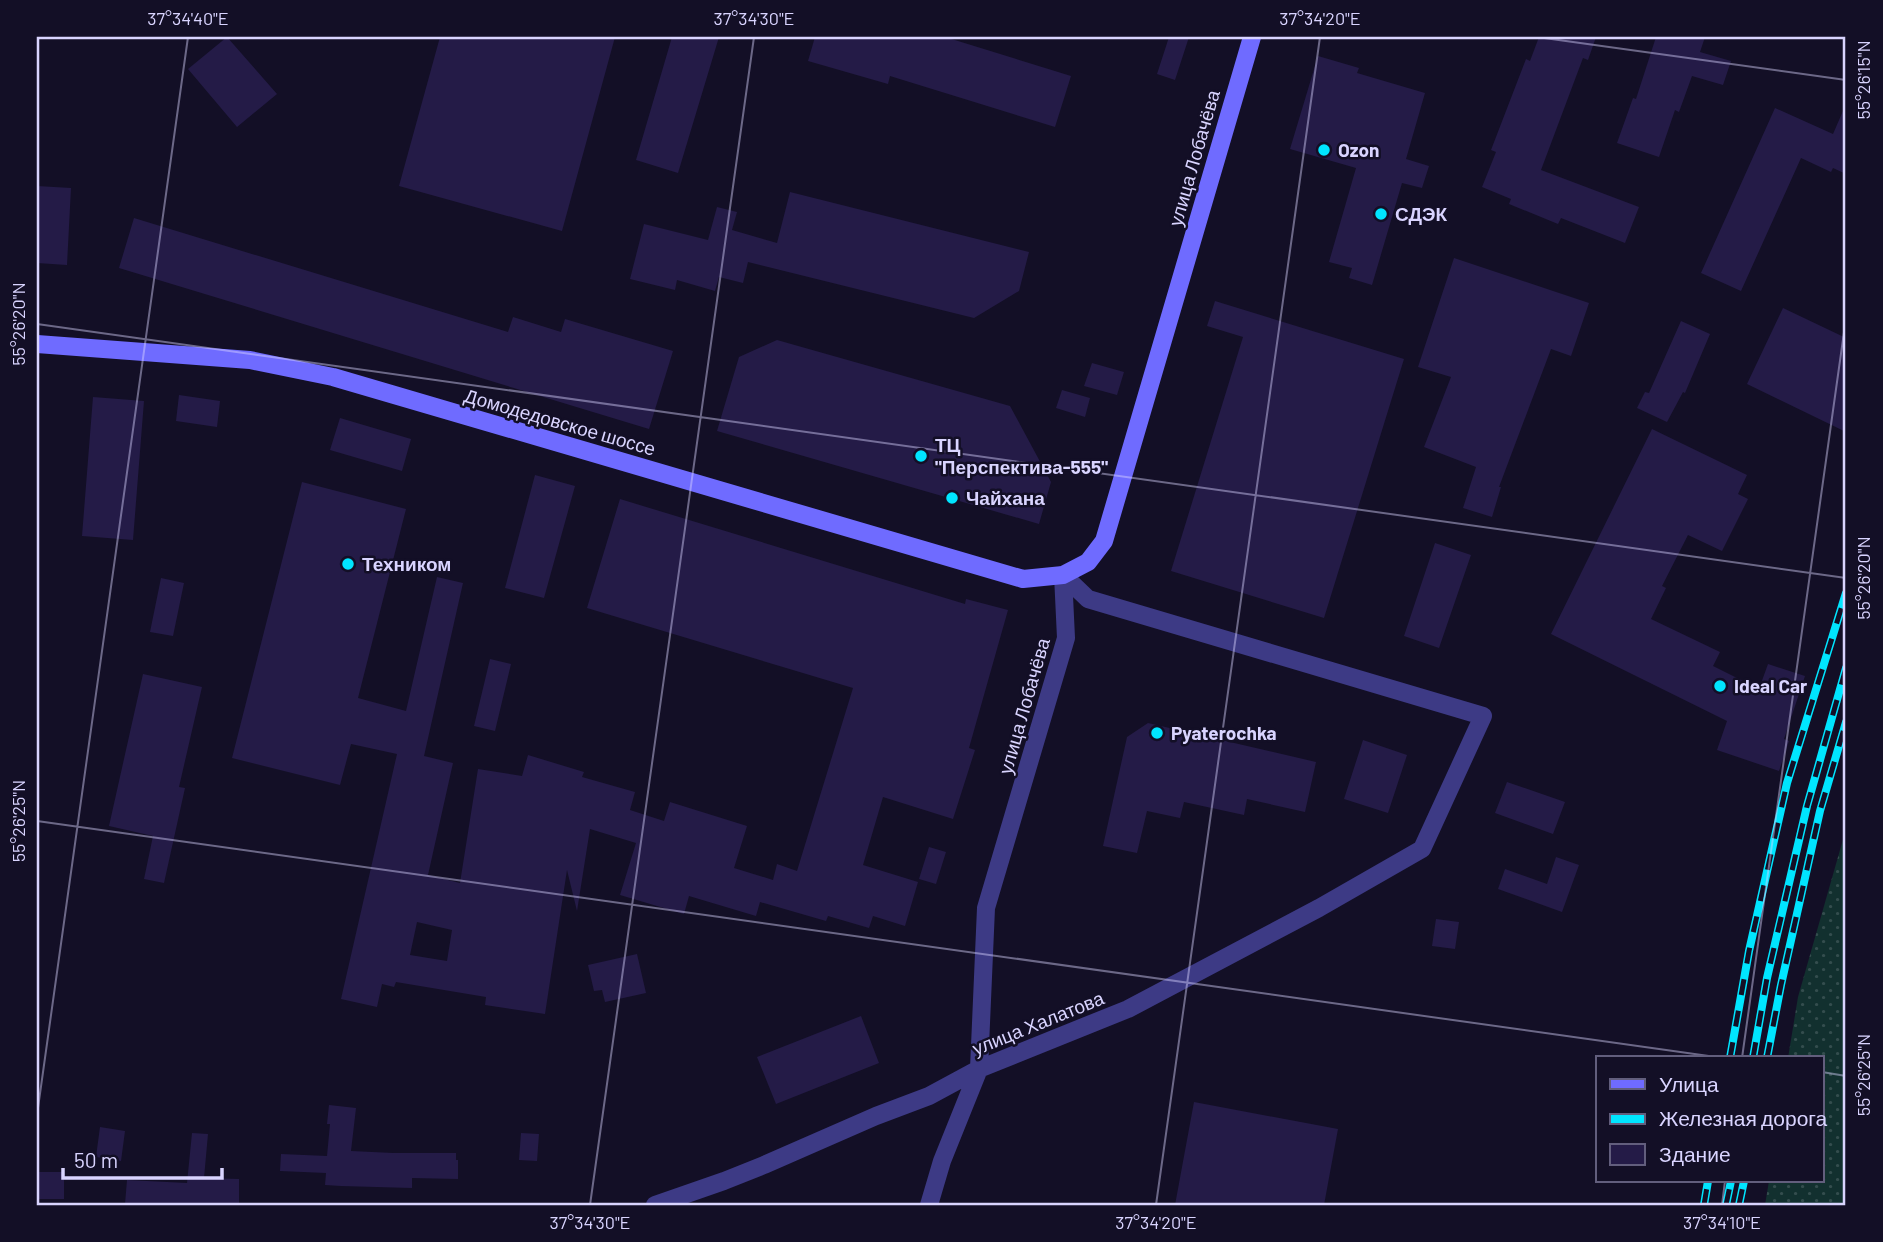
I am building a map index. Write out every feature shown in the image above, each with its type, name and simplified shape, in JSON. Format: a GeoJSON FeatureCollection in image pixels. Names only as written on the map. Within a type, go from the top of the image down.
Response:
{"type":"FeatureCollection","features":[{"type":"Feature","properties":{"kind":"main road","name":"улица Лобачёва"},"geometry":{"type":"LineString","coordinates":[[1063,575],[1088,562],[1104,541],[1252,37]]}},
{"type":"Feature","properties":{"kind":"main road","name":"Домодедовское шоссе"},"geometry":{"type":"LineString","coordinates":[[37,344],[250,360],[333,377],[1023,579],[1063,575]]}},
{"type":"Feature","properties":{"kind":"street","name":"улица Халатова"},"geometry":{"type":"LineString","coordinates":[[655,1205],[724,1181],[876,1116],[929,1097],[979,1069],[1128,1009],[1319,908],[1422,849],[1483,716],[1088,598],[1063,575]]}},
{"type":"Feature","properties":{"kind":"street","name":"улица Лобачёва"},"geometry":{"type":"LineString","coordinates":[[929,1205],[942,1161],[979,1069],[986,908],[1066,638],[1063,575]]}},
{"type":"Feature","properties":{"kind":"green space"},"geometry":{"type":"Polygon","coordinates":[[[1846,829],[1846,1205],[1765,1205],[1769,1182],[1824,1182],[1824,1056],[1788,1056],[1798,997],[1846,829]]]}},
{"type":"Feature","properties":{"kind":"building"},"geometry":{"type":"Polygon","coordinates":[[[227,37],[277,94],[237,127],[188,69],[227,37]]]}},
{"type":"Feature","properties":{"kind":"building"},"geometry":{"type":"Polygon","coordinates":[[[440,37],[615,37],[562,231],[399,186],[440,37]]]}},
{"type":"Feature","properties":{"kind":"building"},"geometry":{"type":"Polygon","coordinates":[[[672,37],[719,37],[678,173],[636,160],[672,37]]]}},
{"type":"Feature","properties":{"kind":"building"},"geometry":{"type":"Polygon","coordinates":[[[815,37],[945,37],[1071,76],[1055,127],[890,76],[888,84],[808,61],[815,37]]]}},
{"type":"Feature","properties":{"kind":"building"},"geometry":{"type":"Polygon","coordinates":[[[1169,37],[1189,37],[1175,80],[1157,74],[1169,37]]]}},
{"type":"Feature","properties":{"kind":"building"},"geometry":{"type":"Polygon","coordinates":[[[1539,37],[1596,37],[1588,60],[1583,58],[1541,170],[1639,207],[1625,243],[1561,218],[1558,224],[1509,204],[1511,199],[1482,187],[1496,152],[1491,150],[1526,59],[1530,61],[1539,37]]]}},
{"type":"Feature","properties":{"kind":"building"},"geometry":{"type":"Polygon","coordinates":[[[1656,37],[1705,37],[1700,52],[1731,61],[1723,85],[1692,76],[1679,112],[1675,110],[1659,157],[1617,143],[1633,98],[1636,99],[1656,37]]]}},
{"type":"Feature","properties":{"kind":"building"},"geometry":{"type":"Polygon","coordinates":[[[1318,56],[1359,68],[1357,73],[1425,93],[1406,159],[1429,166],[1422,188],[1402,183],[1372,285],[1349,278],[1352,268],[1329,262],[1356,168],[1290,149],[1318,56]]]}},
{"type":"Feature","properties":{"kind":"building"},"geometry":{"type":"Polygon","coordinates":[[[1846,104],[1846,174],[1833,168],[1831,172],[1801,158],[1741,291],[1701,273],[1775,108],[1833,134],[1846,104]]]}},
{"type":"Feature","properties":{"kind":"building"},"geometry":{"type":"Polygon","coordinates":[[[37,186],[71,188],[67,265],[37,263],[37,186]]]}},
{"type":"Feature","properties":{"kind":"building"},"geometry":{"type":"Polygon","coordinates":[[[790,192],[1029,252],[1019,291],[974,318],[748,262],[743,283],[719,277],[715,291],[677,280],[675,290],[630,279],[644,224],[708,240],[717,207],[737,212],[732,230],[777,243],[790,192]]]}},
{"type":"Feature","properties":{"kind":"building"},"geometry":{"type":"Polygon","coordinates":[[[134,218],[508,332],[513,317],[561,332],[565,319],[673,351],[649,429],[119,268],[134,218]]]}},
{"type":"Feature","properties":{"kind":"building"},"geometry":{"type":"Polygon","coordinates":[[[1454,258],[1589,303],[1571,356],[1551,349],[1499,487],[1492,517],[1463,508],[1476,467],[1424,447],[1451,377],[1418,367],[1454,258]]]}},
{"type":"Feature","properties":{"kind":"building"},"geometry":{"type":"Polygon","coordinates":[[[1215,301],[1404,359],[1324,618],[1171,571],[1243,337],[1207,326],[1215,301]]]}},
{"type":"Feature","properties":{"kind":"building"},"geometry":{"type":"Polygon","coordinates":[[[1783,308],[1846,338],[1846,432],[1747,384],[1783,308]]]}},
{"type":"Feature","properties":{"kind":"building"},"geometry":{"type":"Polygon","coordinates":[[[1681,321],[1710,334],[1685,393],[1683,392],[1667,422],[1637,408],[1645,392],[1649,393],[1681,321]]]}},
{"type":"Feature","properties":{"kind":"building","name":"ТЦ \"Перспектива-555\""},"geometry":{"type":"Polygon","coordinates":[[[777,340],[1010,406],[1051,482],[1039,524],[717,431],[739,357],[777,340]]]}},
{"type":"Feature","properties":{"kind":"building"},"geometry":{"type":"Polygon","coordinates":[[[1092,363],[1124,372],[1117,395],[1084,386],[1092,363]]]}},
{"type":"Feature","properties":{"kind":"building"},"geometry":{"type":"Polygon","coordinates":[[[1062,390],[1090,398],[1085,417],[1056,408],[1062,390]]]}},
{"type":"Feature","properties":{"kind":"building"},"geometry":{"type":"Polygon","coordinates":[[[179,395],[220,401],[217,427],[176,421],[179,395]]]}},
{"type":"Feature","properties":{"kind":"building"},"geometry":{"type":"Polygon","coordinates":[[[93,397],[144,401],[133,540],[82,536],[93,397]]]}},
{"type":"Feature","properties":{"kind":"building"},"geometry":{"type":"Polygon","coordinates":[[[340,418],[411,439],[402,471],[330,450],[340,418]]]}},
{"type":"Feature","properties":{"kind":"building"},"geometry":{"type":"Polygon","coordinates":[[[1652,429],[1747,475],[1738,494],[1748,499],[1722,551],[1688,535],[1662,586],[1666,588],[1651,619],[1720,652],[1713,666],[1759,689],[1768,664],[1805,676],[1784,739],[1789,741],[1779,771],[1717,750],[1727,721],[1551,634],[1652,429]]]}},
{"type":"Feature","properties":{"kind":"building"},"geometry":{"type":"Polygon","coordinates":[[[535,475],[575,486],[544,598],[505,588],[535,475]]]}},
{"type":"Feature","properties":{"kind":"building"},"geometry":{"type":"Polygon","coordinates":[[[302,482],[406,509],[358,698],[406,711],[437,577],[463,583],[424,756],[453,763],[428,875],[460,883],[478,769],[522,776],[528,755],[584,772],[582,777],[635,792],[630,810],[664,821],[670,802],[747,826],[734,868],[773,880],[777,864],[797,871],[853,688],[587,608],[620,499],[965,604],[966,599],[1008,610],[969,748],[975,750],[953,819],[883,797],[863,865],[918,882],[905,926],[873,916],[869,928],[828,916],[826,921],[760,902],[756,916],[689,896],[684,914],[620,895],[636,843],[590,829],[577,911],[567,870],[545,1014],[485,1005],[486,997],[396,982],[394,987],[382,984],[377,1007],[341,999],[397,754],[351,744],[340,785],[232,758],[302,482]],[[417,922],[410,955],[447,961],[452,930],[417,922]]]}},
{"type":"Feature","properties":{"kind":"building"},"geometry":{"type":"Polygon","coordinates":[[[1435,543],[1471,555],[1439,648],[1404,636],[1435,543]]]}},
{"type":"Feature","properties":{"kind":"building"},"geometry":{"type":"Polygon","coordinates":[[[161,578],[184,583],[173,636],[150,632],[161,578]]]}},
{"type":"Feature","properties":{"kind":"building"},"geometry":{"type":"Polygon","coordinates":[[[490,659],[511,664],[495,731],[474,726],[490,659]]]}},
{"type":"Feature","properties":{"kind":"building"},"geometry":{"type":"Polygon","coordinates":[[[143,674],[202,687],[179,787],[185,788],[164,883],[144,879],[153,836],[109,826],[143,674]]]}},
{"type":"Feature","properties":{"kind":"building"},"geometry":{"type":"Polygon","coordinates":[[[1148,723],[1316,762],[1305,812],[1247,799],[1244,815],[1184,802],[1180,818],[1147,811],[1137,853],[1103,846],[1127,737],[1148,723]]]}},
{"type":"Feature","properties":{"kind":"building"},"geometry":{"type":"Polygon","coordinates":[[[1363,740],[1407,755],[1388,813],[1344,799],[1363,740]]]}},
{"type":"Feature","properties":{"kind":"building"},"geometry":{"type":"Polygon","coordinates":[[[1507,782],[1565,802],[1553,834],[1495,813],[1507,782]]]}},
{"type":"Feature","properties":{"kind":"building"},"geometry":{"type":"Polygon","coordinates":[[[929,847],[946,852],[936,884],[919,879],[929,847]]]}},
{"type":"Feature","properties":{"kind":"building"},"geometry":{"type":"Polygon","coordinates":[[[1556,857],[1579,865],[1562,912],[1498,889],[1505,869],[1547,884],[1556,857]]]}},
{"type":"Feature","properties":{"kind":"building"},"geometry":{"type":"Polygon","coordinates":[[[1436,919],[1459,922],[1455,949],[1432,946],[1436,919]]]}},
{"type":"Feature","properties":{"kind":"building"},"geometry":{"type":"Polygon","coordinates":[[[637,954],[646,993],[605,1002],[602,990],[594,991],[588,965],[637,954]]]}},
{"type":"Feature","properties":{"kind":"building"},"geometry":{"type":"Polygon","coordinates":[[[861,1016],[879,1063],[776,1104],[757,1057],[861,1016]]]}},
{"type":"Feature","properties":{"kind":"building"},"geometry":{"type":"Polygon","coordinates":[[[1194,1102],[1338,1129],[1324,1205],[1175,1205],[1194,1102]]]}},
{"type":"Feature","properties":{"kind":"building"},"geometry":{"type":"Polygon","coordinates":[[[329,1105],[356,1108],[351,1151],[456,1153],[458,1179],[412,1178],[412,1188],[341,1186],[325,1185],[326,1173],[280,1171],[281,1154],[327,1156],[329,1105]]]}},
{"type":"Feature","properties":{"kind":"building"},"geometry":{"type":"Polygon","coordinates":[[[100,1127],[125,1131],[121,1161],[96,1157],[100,1127]]]}},
{"type":"Feature","properties":{"kind":"building"},"geometry":{"type":"Polygon","coordinates":[[[192,1133],[208,1134],[204,1178],[239,1179],[239,1205],[125,1204],[127,1180],[187,1183],[192,1133]]]}},
{"type":"Feature","properties":{"kind":"building"},"geometry":{"type":"Polygon","coordinates":[[[521,1133],[539,1134],[537,1161],[519,1160],[521,1133]]]}},
{"type":"Feature","properties":{"kind":"building"},"geometry":{"type":"Polygon","coordinates":[[[37,1172],[64,1172],[64,1199],[37,1199],[37,1172]]]}},
{"type":"Feature","properties":{"kind":"railway"},"geometry":{"type":"LineString","coordinates":[[1730,1056],[1749,951],[1787,783],[1846,593]]}},
{"type":"Feature","properties":{"kind":"railway"},"geometry":{"type":"LineString","coordinates":[[1753,1056],[1767,978],[1807,806],[1846,668]]}},
{"type":"Feature","properties":{"kind":"railway"},"geometry":{"type":"LineString","coordinates":[[1767,1056],[1820,811],[1846,722]]}},
{"type":"Feature","properties":{"kind":"railway"},"geometry":{"type":"LineString","coordinates":[[1704,1205],[1708,1182]]}},
{"type":"Feature","properties":{"kind":"railway"},"geometry":{"type":"LineString","coordinates":[[1726,1205],[1731,1182]]}},
{"type":"Feature","properties":{"kind":"railway"},"geometry":{"type":"LineString","coordinates":[[1739,1205],[1744,1182]]}},
{"type":"Feature","properties":{"kind":"place","name":"Ozon"},"geometry":{"type":"Point","coordinates":[1324,150]}},
{"type":"Feature","properties":{"kind":"place","name":"СДЭК"},"geometry":{"type":"Point","coordinates":[1381,214]}},
{"type":"Feature","properties":{"kind":"place","name":"ТЦ \"Перспектива-555\""},"geometry":{"type":"Point","coordinates":[921,456]}},
{"type":"Feature","properties":{"kind":"place","name":"Чайхана"},"geometry":{"type":"Point","coordinates":[952,498]}},
{"type":"Feature","properties":{"kind":"place","name":"Техником"},"geometry":{"type":"Point","coordinates":[348,564]}},
{"type":"Feature","properties":{"kind":"place","name":"Ideal Car"},"geometry":{"type":"Point","coordinates":[1720,686]}},
{"type":"Feature","properties":{"kind":"place","name":"Pyaterochka"},"geometry":{"type":"Point","coordinates":[1157,733]}}]}
